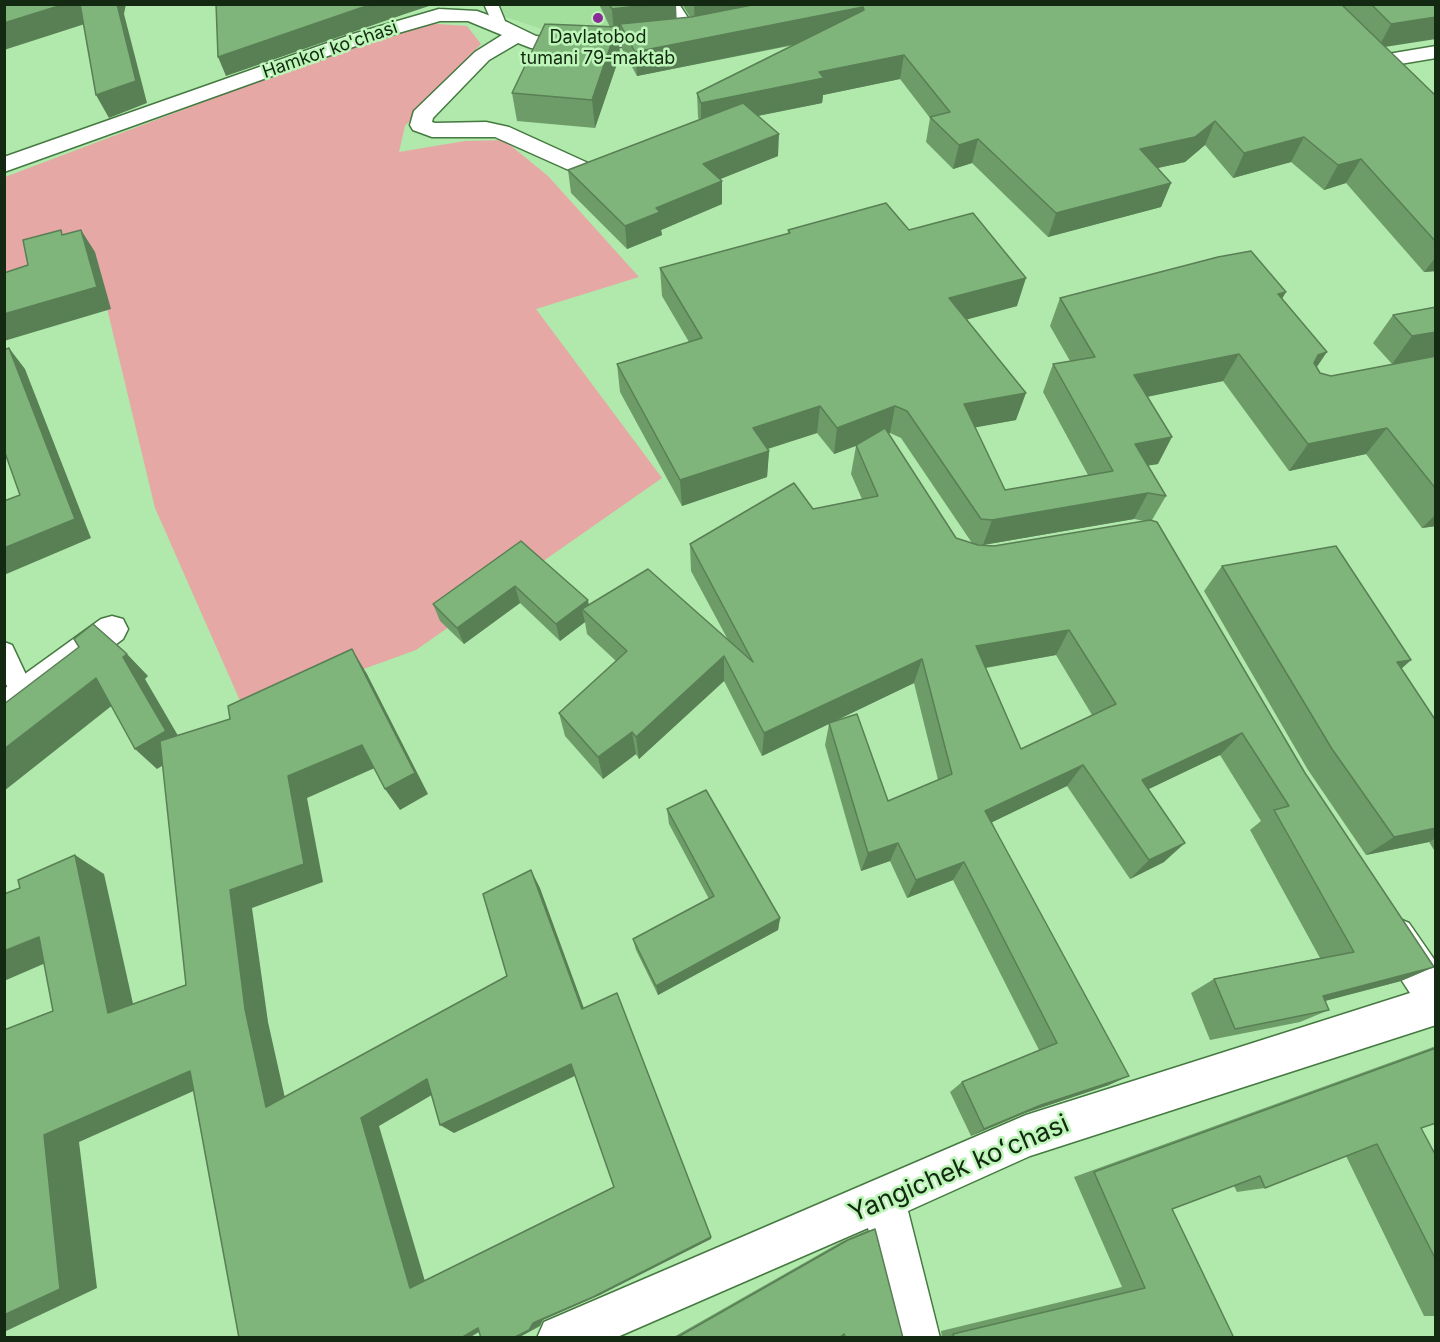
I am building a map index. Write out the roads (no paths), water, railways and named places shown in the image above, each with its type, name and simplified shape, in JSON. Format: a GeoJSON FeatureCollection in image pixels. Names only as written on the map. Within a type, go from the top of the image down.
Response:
{"type":"FeatureCollection","features":[{"type":"Feature","properties":{"kind":"street","name":"Hamkor ko'chasi"},"geometry":{"type":"LineString","coordinates":[[4,165],[411,22],[439,15],[470,15],[531,42],[570,46],[714,29]]}},
{"type":"Feature","properties":{"kind":"street"},"geometry":{"type":"LineString","coordinates":[[507,31],[422,116],[421,125],[432,130],[486,129],[501,132],[580,168]]}},
{"type":"Feature","properties":{"kind":"street"},"geometry":{"type":"LineString","coordinates":[[1376,62],[1436,52]]}},
{"type":"Feature","properties":{"kind":"street"},"geometry":{"type":"LineString","coordinates":[[14,701],[112,628]]}},
{"type":"Feature","properties":{"kind":"street"},"geometry":{"type":"LineString","coordinates":[[1377,909],[1436,997]]}},
{"type":"Feature","properties":{"kind":"street","name":"Yangichek koʻchasi"},"geometry":{"type":"LineString","coordinates":[[560,1338],[883,1200],[1026,1136],[1436,1005]]}},
{"type":"Feature","properties":{"kind":"street"},"geometry":{"type":"LineString","coordinates":[[883,1200],[917,1338]]}},
{"type":"Feature","properties":{"kind":"lane"},"geometry":{"type":"LineString","coordinates":[[491,4],[507,31]]}},
{"type":"Feature","properties":{"kind":"lane"},"geometry":{"type":"LineString","coordinates":[[671,4],[691,33]]}},
{"type":"Feature","properties":{"kind":"lane"},"geometry":{"type":"LineString","coordinates":[[4,652],[14,701]]}},
{"type":"Feature","properties":{"kind":"place","name":"Davlatobod tumani 79-maktab"},"geometry":{"type":"Point","coordinates":[598,18]}}]}
